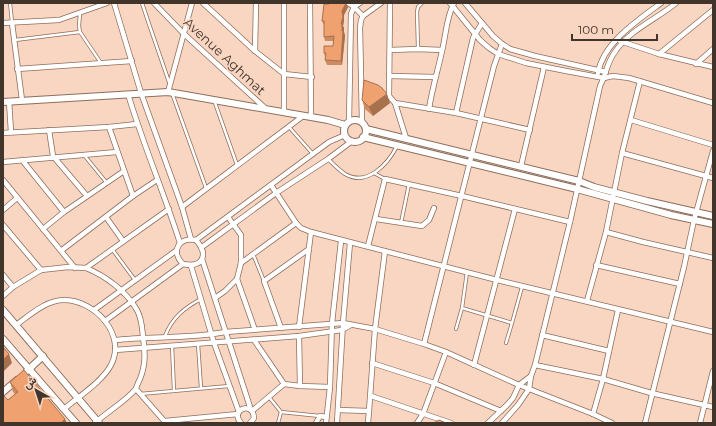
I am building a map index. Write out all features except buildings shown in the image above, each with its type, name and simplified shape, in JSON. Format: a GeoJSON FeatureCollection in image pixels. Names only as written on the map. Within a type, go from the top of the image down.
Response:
{"type":"FeatureCollection","features":[{"type":"Feature","properties":{"kind":"street"},"geometry":{"type":"LineString","coordinates":[[3,23],[59,20],[107,3]]}},
{"type":"Feature","properties":{"kind":"street"},"geometry":{"type":"LineString","coordinates":[[114,3],[141,93],[193,239],[202,247],[202,259],[252,410],[254,418],[251,423]]}},
{"type":"Feature","properties":{"kind":"street","name":"Avenue Aghmat"},"geometry":{"type":"LineString","coordinates":[[154,3],[183,33],[265,108]]}},
{"type":"Feature","properties":{"kind":"street"},"geometry":{"type":"LineString","coordinates":[[170,92],[170,84],[192,3]]}},
{"type":"Feature","properties":{"kind":"street"},"geometry":{"type":"LineString","coordinates":[[202,3],[284,74],[312,77]]}},
{"type":"Feature","properties":{"kind":"street"},"geometry":{"type":"LineString","coordinates":[[256,3],[256,51]]}},
{"type":"Feature","properties":{"kind":"street"},"geometry":{"type":"LineString","coordinates":[[284,3],[284,112]]}},
{"type":"Feature","properties":{"kind":"street"},"geometry":{"type":"LineString","coordinates":[[310,3],[312,118]]}},
{"type":"Feature","properties":{"kind":"street"},"geometry":{"type":"LineString","coordinates":[[348,3],[363,16]]}},
{"type":"Feature","properties":{"kind":"street"},"geometry":{"type":"LineString","coordinates":[[352,141],[345,135],[344,130],[347,123],[350,18],[354,8],[360,3]]}},
{"type":"Feature","properties":{"kind":"street"},"geometry":{"type":"LineString","coordinates":[[381,3],[363,16],[360,23],[364,86],[362,122],[366,129],[521,166],[579,181],[594,187],[713,216]]}},
{"type":"Feature","properties":{"kind":"street"},"geometry":{"type":"LineString","coordinates":[[390,3],[390,76],[387,95],[395,103],[406,138]]}},
{"type":"Feature","properties":{"kind":"street"},"geometry":{"type":"LineString","coordinates":[[465,3],[493,36],[502,44],[520,52],[599,70],[613,76],[640,81],[712,101]]}},
{"type":"Feature","properties":{"kind":"street"},"geometry":{"type":"LineString","coordinates":[[600,86],[598,77],[599,70],[606,52],[616,40],[661,3]]}},
{"type":"Feature","properties":{"kind":"street"},"geometry":{"type":"LineString","coordinates":[[502,423],[518,405],[529,389],[570,222],[600,86],[605,72],[612,56],[623,42],[637,30],[676,3]]}},
{"type":"Feature","properties":{"kind":"street"},"geometry":{"type":"LineString","coordinates":[[453,4],[475,33],[489,48],[498,54],[544,67],[604,78],[613,76]]}},
{"type":"Feature","properties":{"kind":"street"},"geometry":{"type":"LineString","coordinates":[[428,109],[446,28],[453,4]]}},
{"type":"Feature","properties":{"kind":"street"},"geometry":{"type":"LineString","coordinates":[[659,54],[713,10]]}},
{"type":"Feature","properties":{"kind":"street"},"geometry":{"type":"LineString","coordinates":[[12,23],[22,100]]}},
{"type":"Feature","properties":{"kind":"street"},"geometry":{"type":"LineString","coordinates":[[456,113],[475,33],[482,23]]}},
{"type":"Feature","properties":{"kind":"street"},"geometry":{"type":"LineString","coordinates":[[616,40],[659,54],[713,67]]}},
{"type":"Feature","properties":{"kind":"street"},"geometry":{"type":"LineString","coordinates":[[424,344],[498,54],[502,44]]}},
{"type":"Feature","properties":{"kind":"street"},"geometry":{"type":"LineString","coordinates":[[696,64],[713,49]]}},
{"type":"Feature","properties":{"kind":"street"},"geometry":{"type":"LineString","coordinates":[[390,50],[442,50]]}},
{"type":"Feature","properties":{"kind":"street"},"geometry":{"type":"LineString","coordinates":[[17,69],[132,61]]}},
{"type":"Feature","properties":{"kind":"street"},"geometry":{"type":"LineString","coordinates":[[521,166],[544,67]]}},
{"type":"Feature","properties":{"kind":"street"},"geometry":{"type":"LineString","coordinates":[[390,76],[435,77]]}},
{"type":"Feature","properties":{"kind":"street"},"geometry":{"type":"LineString","coordinates":[[587,302],[606,232],[622,153],[640,81]]}},
{"type":"Feature","properties":{"kind":"street"},"geometry":{"type":"LineString","coordinates":[[11,132],[6,101],[170,92],[265,108],[312,118],[347,123],[356,120],[362,122]]}},
{"type":"Feature","properties":{"kind":"street"},"geometry":{"type":"LineString","coordinates":[[128,94],[137,124],[169,209],[180,243]]}},
{"type":"Feature","properties":{"kind":"street"},"geometry":{"type":"LineString","coordinates":[[395,103],[456,113],[481,120],[530,130]]}},
{"type":"Feature","properties":{"kind":"street"},"geometry":{"type":"LineString","coordinates":[[182,207],[303,116]]}},
{"type":"Feature","properties":{"kind":"street"},"geometry":{"type":"LineString","coordinates":[[631,120],[713,145]]}},
{"type":"Feature","properties":{"kind":"street"},"geometry":{"type":"LineString","coordinates":[[3,133],[137,124]]}},
{"type":"Feature","properties":{"kind":"street"},"geometry":{"type":"LineString","coordinates":[[109,127],[133,196]]}},
{"type":"Feature","properties":{"kind":"street"},"geometry":{"type":"LineString","coordinates":[[202,247],[276,193],[328,159],[352,141],[359,141],[363,137],[366,129]]}},
{"type":"Feature","properties":{"kind":"street"},"geometry":{"type":"LineString","coordinates":[[49,130],[53,156],[87,196]]}},
{"type":"Feature","properties":{"kind":"street"},"geometry":{"type":"LineString","coordinates":[[94,310],[176,250],[180,243],[185,240],[193,239],[228,217],[329,142],[345,135]]}},
{"type":"Feature","properties":{"kind":"street"},"geometry":{"type":"LineString","coordinates":[[363,137],[713,224]]}},
{"type":"Feature","properties":{"kind":"street"},"geometry":{"type":"LineString","coordinates":[[645,423],[651,393],[688,252],[696,212],[713,151]]}},
{"type":"Feature","properties":{"kind":"street"},"geometry":{"type":"LineString","coordinates":[[3,162],[53,156],[117,152]]}},
{"type":"Feature","properties":{"kind":"street"},"geometry":{"type":"LineString","coordinates":[[622,153],[713,178]]}},
{"type":"Feature","properties":{"kind":"street"},"geometry":{"type":"LineString","coordinates":[[22,160],[64,212]]}},
{"type":"Feature","properties":{"kind":"street"},"geometry":{"type":"LineString","coordinates":[[44,229],[64,212],[124,171]]}},
{"type":"Feature","properties":{"kind":"street"},"geometry":{"type":"LineString","coordinates":[[368,246],[385,179],[570,222]]}},
{"type":"Feature","properties":{"kind":"street"},"geometry":{"type":"LineString","coordinates":[[3,180],[62,250],[75,268]]}},
{"type":"Feature","properties":{"kind":"street"},"geometry":{"type":"LineString","coordinates":[[62,250],[133,196],[157,180]]}},
{"type":"Feature","properties":{"kind":"street"},"geometry":{"type":"LineString","coordinates":[[271,185],[296,223],[301,228],[311,232],[341,241],[368,246],[444,265],[497,280],[713,332]]}},
{"type":"Feature","properties":{"kind":"street"},"geometry":{"type":"LineString","coordinates":[[3,210],[17,198]]}},
{"type":"Feature","properties":{"kind":"street"},"geometry":{"type":"LineString","coordinates":[[376,218],[418,226],[425,224],[429,220],[434,208]]}},
{"type":"Feature","properties":{"kind":"street"},"geometry":{"type":"LineString","coordinates":[[86,268],[169,209]]}},
{"type":"Feature","properties":{"kind":"street"},"geometry":{"type":"LineString","coordinates":[[474,365],[515,209]]}},
{"type":"Feature","properties":{"kind":"street"},"geometry":{"type":"LineString","coordinates":[[106,217],[124,241]]}},
{"type":"Feature","properties":{"kind":"street"},"geometry":{"type":"LineString","coordinates":[[215,298],[225,291],[236,279],[241,263],[241,235],[228,217]]}},
{"type":"Feature","properties":{"kind":"street"},"geometry":{"type":"LineString","coordinates":[[241,263],[296,223]]}},
{"type":"Feature","properties":{"kind":"street"},"geometry":{"type":"LineString","coordinates":[[3,225],[41,270]]}},
{"type":"Feature","properties":{"kind":"street"},"geometry":{"type":"LineString","coordinates":[[299,327],[311,232]]}},
{"type":"Feature","properties":{"kind":"street"},"geometry":{"type":"LineString","coordinates":[[606,232],[713,258]]}},
{"type":"Feature","properties":{"kind":"street"},"geometry":{"type":"LineString","coordinates":[[326,423],[330,387],[332,323],[341,241]]}},
{"type":"Feature","properties":{"kind":"street"},"geometry":{"type":"LineString","coordinates":[[336,423],[342,330],[350,243]]}},
{"type":"Feature","properties":{"kind":"street"},"geometry":{"type":"LineString","coordinates":[[282,328],[264,281],[309,249]]}},
{"type":"Feature","properties":{"kind":"street"},"geometry":{"type":"LineString","coordinates":[[176,250],[178,260],[183,264],[191,266],[198,264],[202,259]]}},
{"type":"Feature","properties":{"kind":"street"},"geometry":{"type":"LineString","coordinates":[[368,423],[375,329],[385,251]]}},
{"type":"Feature","properties":{"kind":"street"},"geometry":{"type":"LineString","coordinates":[[105,321],[183,264]]}},
{"type":"Feature","properties":{"kind":"street"},"geometry":{"type":"LineString","coordinates":[[596,265],[680,284]]}},
{"type":"Feature","properties":{"kind":"street"},"geometry":{"type":"LineString","coordinates":[[191,266],[240,423]]}},
{"type":"Feature","properties":{"kind":"street"},"geometry":{"type":"LineString","coordinates":[[3,296],[13,287],[41,270],[61,267],[86,268],[96,272],[108,280],[131,302],[139,315],[145,347],[145,359],[144,369],[136,389],[97,422],[3,310]]}},
{"type":"Feature","properties":{"kind":"street"},"geometry":{"type":"LineString","coordinates":[[3,276],[13,287]]}},
{"type":"Feature","properties":{"kind":"street"},"geometry":{"type":"LineString","coordinates":[[236,279],[255,330]]}},
{"type":"Feature","properties":{"kind":"street"},"geometry":{"type":"LineString","coordinates":[[16,325],[50,302],[63,300],[74,301],[94,310],[105,321],[115,340],[115,350],[111,366],[104,375],[64,409]]}},
{"type":"Feature","properties":{"kind":"street"},"geometry":{"type":"LineString","coordinates":[[593,414],[603,379],[618,310]]}},
{"type":"Feature","properties":{"kind":"street"},"geometry":{"type":"LineString","coordinates":[[115,340],[343,323],[375,329],[446,352],[519,385],[612,423]]}},
{"type":"Feature","properties":{"kind":"street"},"geometry":{"type":"LineString","coordinates":[[115,350],[298,336],[342,330],[351,325]]}},
{"type":"Feature","properties":{"kind":"street"},"geometry":{"type":"LineString","coordinates":[[542,335],[609,351]]}},
{"type":"Feature","properties":{"kind":"street"},"geometry":{"type":"LineString","coordinates":[[298,336],[300,386]]}},
{"type":"Feature","properties":{"kind":"street"},"geometry":{"type":"LineString","coordinates":[[3,339],[76,423]]}},
{"type":"Feature","properties":{"kind":"street"},"geometry":{"type":"LineString","coordinates":[[254,340],[284,384]]}},
{"type":"Feature","properties":{"kind":"street"},"geometry":{"type":"LineString","coordinates":[[417,423],[423,414],[446,352]]}},
{"type":"Feature","properties":{"kind":"street"},"geometry":{"type":"LineString","coordinates":[[3,392],[43,356]]}},
{"type":"Feature","properties":{"kind":"street"},"geometry":{"type":"LineString","coordinates":[[372,363],[434,383],[501,411]]}},
{"type":"Feature","properties":{"kind":"street"},"geometry":{"type":"LineString","coordinates":[[535,365],[603,379],[651,393],[713,407]]}},
{"type":"Feature","properties":{"kind":"street"},"geometry":{"type":"LineString","coordinates":[[700,423],[713,371]]}},
{"type":"Feature","properties":{"kind":"street"},"geometry":{"type":"LineString","coordinates":[[488,423],[513,398],[519,385],[531,376]]}},
{"type":"Feature","properties":{"kind":"street"},"geometry":{"type":"LineString","coordinates":[[252,410],[284,384],[330,387]]}},
{"type":"Feature","properties":{"kind":"street"},"geometry":{"type":"LineString","coordinates":[[136,389],[165,422],[238,413],[245,408],[252,410]]}},
{"type":"Feature","properties":{"kind":"street"},"geometry":{"type":"LineString","coordinates":[[371,396],[451,423]]}},
{"type":"Feature","properties":{"kind":"street"},"geometry":{"type":"LineString","coordinates":[[338,410],[369,411]]}},
{"type":"Feature","properties":{"kind":"street"},"geometry":{"type":"LineString","coordinates":[[316,423],[320,416],[326,417]]}},
{"type":"Feature","properties":{"kind":"street"},"geometry":{"type":"LineString","coordinates":[[436,423],[442,419]]}},
{"type":"Feature","properties":{"kind":"lane"},"geometry":{"type":"LineString","coordinates":[[10,3],[12,23]]}},
{"type":"Feature","properties":{"kind":"lane"},"geometry":{"type":"LineString","coordinates":[[142,3],[170,84]]}},
{"type":"Feature","properties":{"kind":"lane"},"geometry":{"type":"LineString","coordinates":[[418,49],[417,12],[418,7],[422,3]]}},
{"type":"Feature","properties":{"kind":"lane"},"geometry":{"type":"LineString","coordinates":[[80,13],[80,32],[101,63]]}},
{"type":"Feature","properties":{"kind":"lane"},"geometry":{"type":"LineString","coordinates":[[14,40],[80,32]]}},
{"type":"Feature","properties":{"kind":"lane"},"geometry":{"type":"LineString","coordinates":[[170,92],[206,188]]}},
{"type":"Feature","properties":{"kind":"lane"},"geometry":{"type":"LineString","coordinates":[[214,100],[237,165]]}},
{"type":"Feature","properties":{"kind":"lane"},"geometry":{"type":"LineString","coordinates":[[289,127],[313,154]]}},
{"type":"Feature","properties":{"kind":"lane"},"geometry":{"type":"LineString","coordinates":[[328,159],[346,174],[356,177],[364,177],[374,173],[385,165],[392,157],[397,146]]}},
{"type":"Feature","properties":{"kind":"lane"},"geometry":{"type":"LineString","coordinates":[[84,154],[106,182]]}},
{"type":"Feature","properties":{"kind":"lane"},"geometry":{"type":"LineString","coordinates":[[374,173],[385,179]]}},
{"type":"Feature","properties":{"kind":"lane"},"geometry":{"type":"LineString","coordinates":[[401,223],[409,184]]}},
{"type":"Feature","properties":{"kind":"lane"},"geometry":{"type":"LineString","coordinates":[[112,250],[135,281]]}},
{"type":"Feature","properties":{"kind":"lane"},"geometry":{"type":"LineString","coordinates":[[253,254],[264,281]]}},
{"type":"Feature","properties":{"kind":"lane"},"geometry":{"type":"LineString","coordinates":[[456,329],[462,308],[467,272]]}},
{"type":"Feature","properties":{"kind":"lane"},"geometry":{"type":"LineString","coordinates":[[506,343],[516,312],[522,286]]}},
{"type":"Feature","properties":{"kind":"lane"},"geometry":{"type":"LineString","coordinates":[[165,336],[174,318],[190,305],[201,299]]}},
{"type":"Feature","properties":{"kind":"lane"},"geometry":{"type":"LineString","coordinates":[[462,308],[512,323]]}},
{"type":"Feature","properties":{"kind":"lane"},"geometry":{"type":"LineString","coordinates":[[198,344],[201,388]]}},
{"type":"Feature","properties":{"kind":"lane"},"geometry":{"type":"LineString","coordinates":[[172,345],[174,391]]}},
{"type":"Feature","properties":{"kind":"lane"},"geometry":{"type":"LineString","coordinates":[[140,394],[229,386]]}},
{"type":"Feature","properties":{"kind":"lane"},"geometry":{"type":"LineString","coordinates":[[269,396],[281,412],[320,416]]}},
{"type":"Feature","properties":{"kind":"lane"},"geometry":{"type":"LineString","coordinates":[[278,423],[281,412]]}},
{"type":"Feature","properties":{"kind":"lane"},"geometry":{"type":"LineString","coordinates":[[195,418],[199,423]]}}]}
